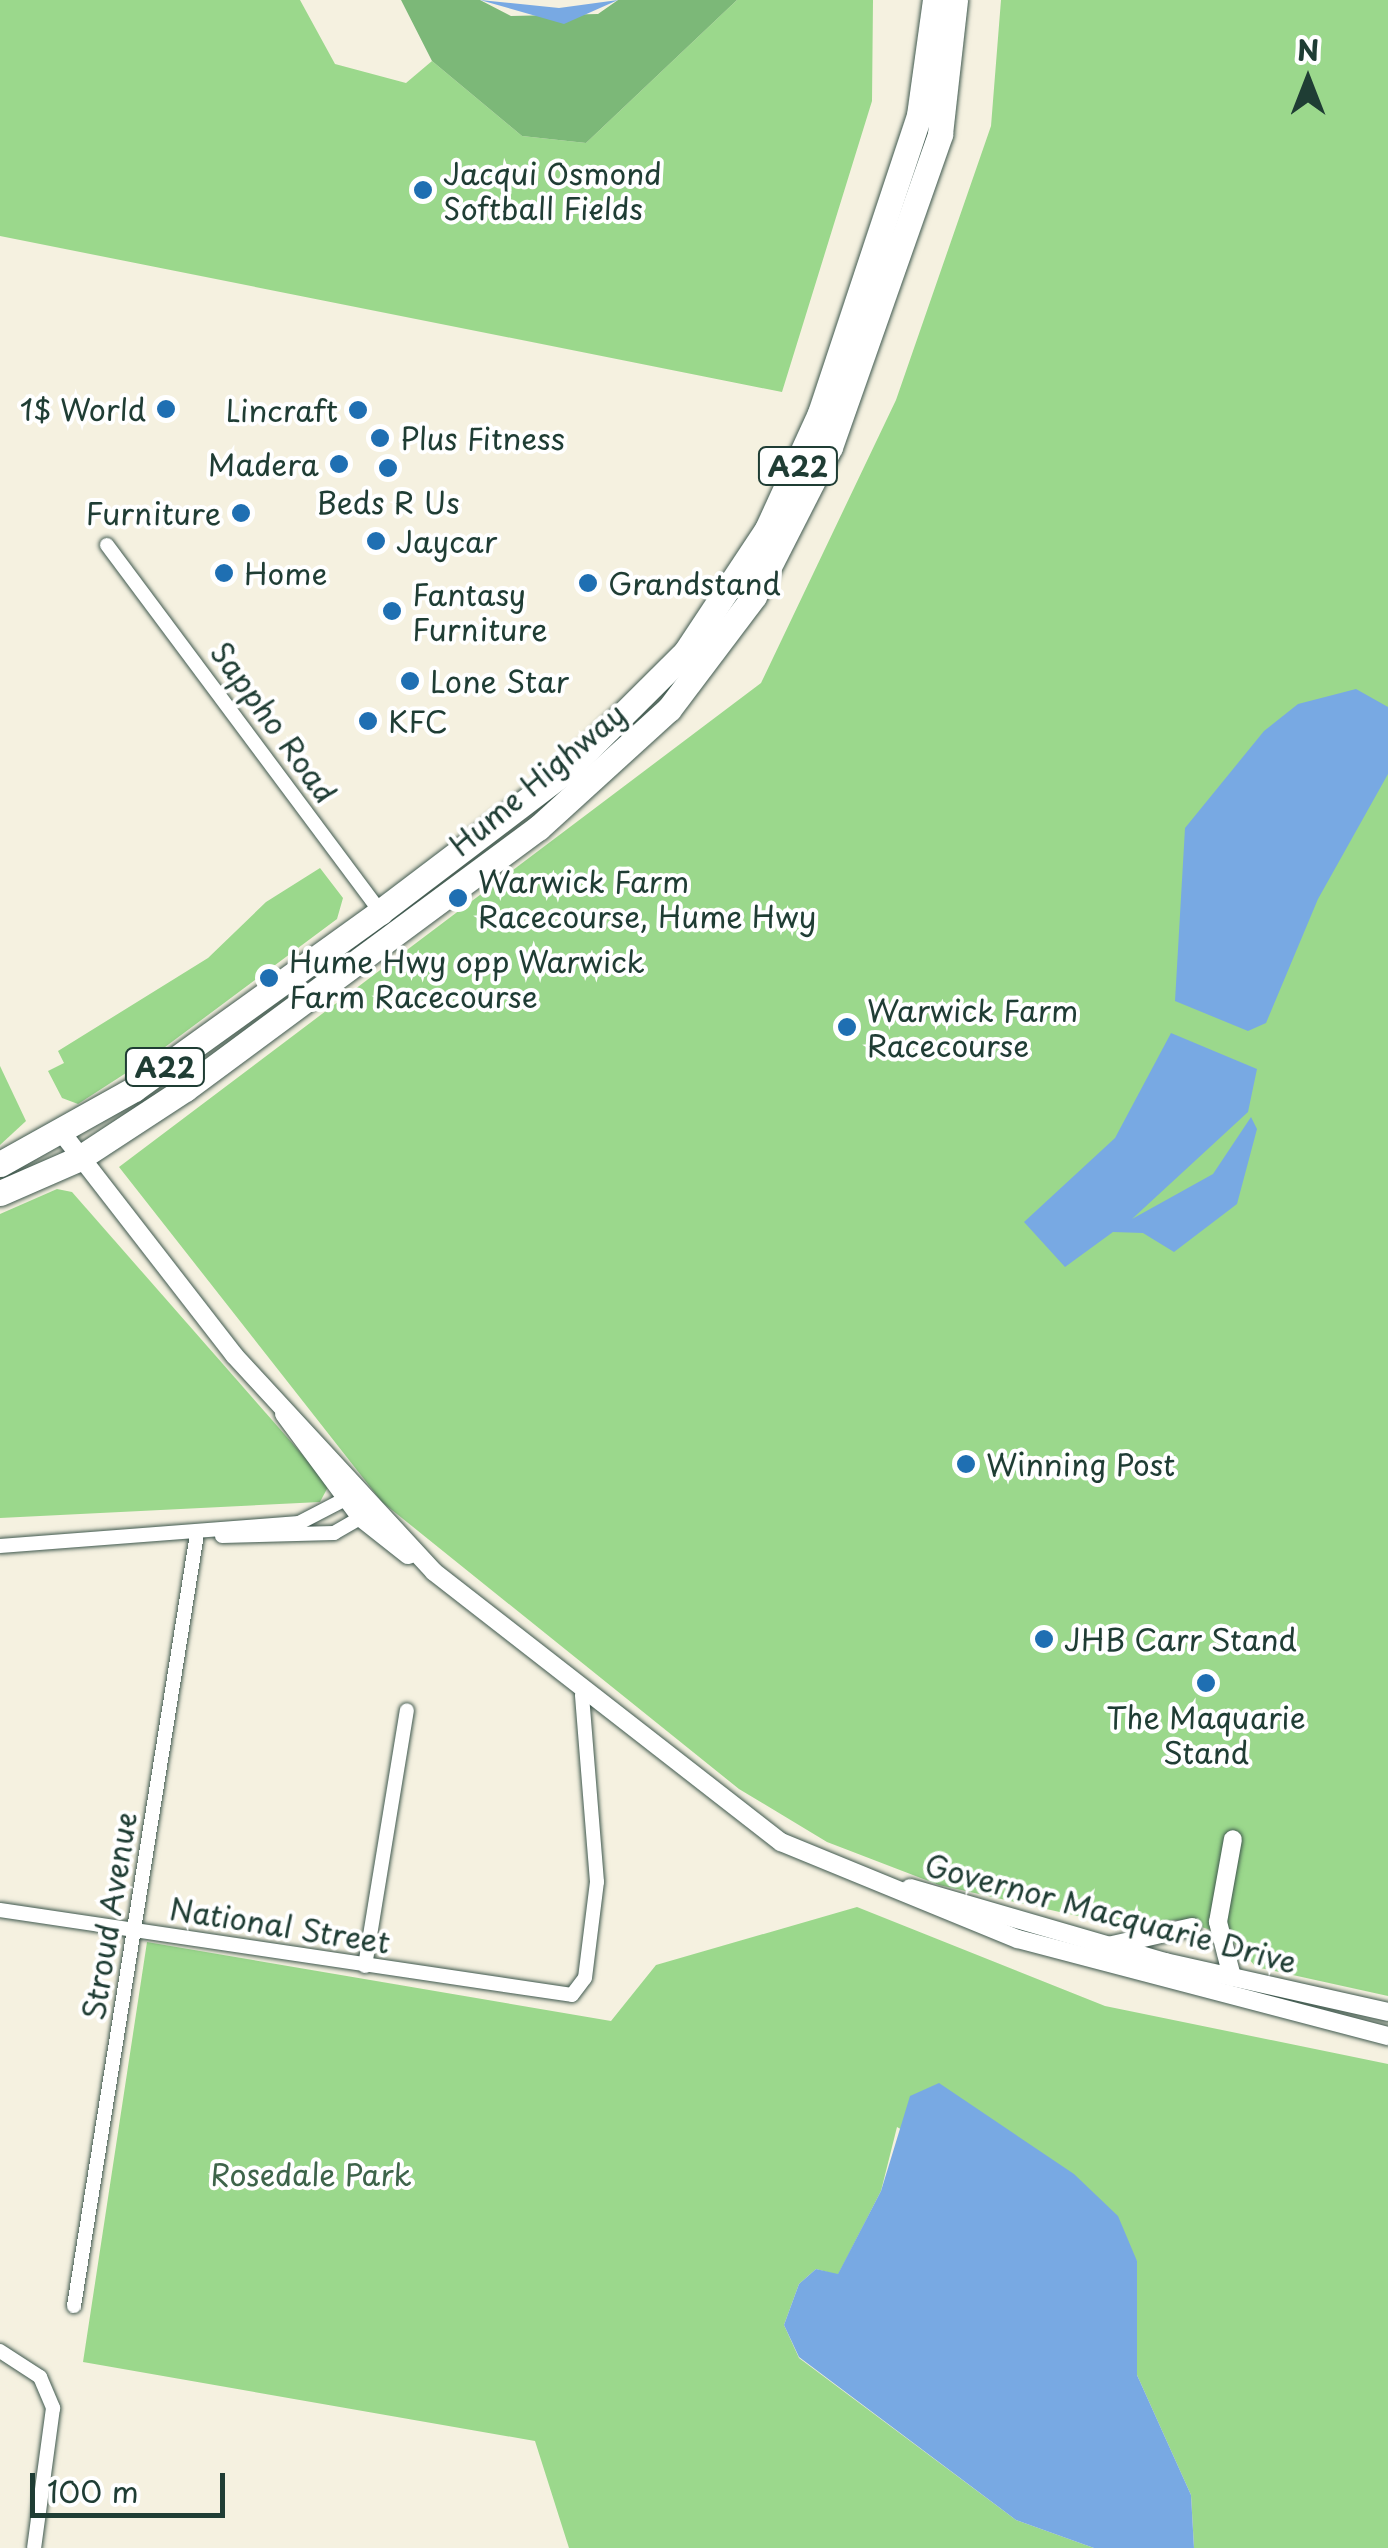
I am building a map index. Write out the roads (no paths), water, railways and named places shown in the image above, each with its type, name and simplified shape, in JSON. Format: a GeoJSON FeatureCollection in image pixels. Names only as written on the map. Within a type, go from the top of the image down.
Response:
{"type":"FeatureCollection","features":[{"type":"Feature","properties":{"kind":"highway","name":"Hume Highway"},"geometry":{"type":"LineString","coordinates":[[848,369],[919,116],[935,0]]}},
{"type":"Feature","properties":{"kind":"highway","name":"Hume Highway"},"geometry":{"type":"LineString","coordinates":[[0,1193],[78,1159],[388,922],[580,759],[685,653],[767,529],[848,369],[940,134],[955,0]]}},
{"type":"Feature","properties":{"kind":"highway","name":"Hume Highway"},"geometry":{"type":"LineString","coordinates":[[0,1164],[62,1133],[388,922]]}},
{"type":"Feature","properties":{"kind":"main road","name":"Governor Macquarie Drive"},"geometry":{"type":"LineString","coordinates":[[62,1133],[78,1159],[367,1514],[582,1695],[770,1830],[848,1874],[1018,1939],[1388,2036]]}},
{"type":"Feature","properties":{"kind":"main road","name":"Governor Macquarie Drive"},"geometry":{"type":"LineString","coordinates":[[770,1830],[902,1886],[1107,1946],[1388,2012]]}},
{"type":"Feature","properties":{"kind":"main road"},"geometry":{"type":"LineString","coordinates":[[1232,1977],[1218,1922],[1233,1839]]}},
{"type":"Feature","properties":{"kind":"main road"},"geometry":{"type":"LineString","coordinates":[[1107,1946],[1192,1927]]}},
{"type":"Feature","properties":{"kind":"street","name":"Sappho Road"},"geometry":{"type":"LineString","coordinates":[[107,545],[388,922]]}},
{"type":"Feature","properties":{"kind":"street"},"geometry":{"type":"LineString","coordinates":[[0,1546],[197,1534],[299,1523],[352,1496]]}},
{"type":"Feature","properties":{"kind":"street"},"geometry":{"type":"LineString","coordinates":[[197,1534],[305,1536],[367,1514]]}},
{"type":"Feature","properties":{"kind":"street","name":"Stroud Avenue"},"geometry":{"type":"LineString","coordinates":[[74,2306],[197,1534]]}},
{"type":"Feature","properties":{"kind":"street","name":"National Street"},"geometry":{"type":"LineString","coordinates":[[0,1910],[572,1995],[585,1978],[598,1848],[582,1695]]}},
{"type":"Feature","properties":{"kind":"street"},"geometry":{"type":"LineString","coordinates":[[365,1966],[407,1710]]}},
{"type":"Feature","properties":{"kind":"street"},"geometry":{"type":"LineString","coordinates":[[0,2351],[40,2377],[52,2408],[34,2548]]}},
{"type":"Feature","properties":{"kind":"water"},"geometry":{"type":"Polygon","coordinates":[[[480,0],[559,8],[618,0],[564,24],[480,0]]]}},
{"type":"Feature","properties":{"kind":"water"},"geometry":{"type":"Polygon","coordinates":[[[1356,689],[1388,707],[1388,774],[1318,899],[1266,1023],[1248,1031],[1175,1001],[1185,828],[1264,731],[1298,704],[1356,689]]]}},
{"type":"Feature","properties":{"kind":"water"},"geometry":{"type":"Polygon","coordinates":[[[1171,1033],[1257,1069],[1248,1112],[1132,1219],[1213,1174],[1251,1117],[1257,1129],[1237,1204],[1174,1252],[1143,1233],[1113,1232],[1065,1267],[1024,1222],[1115,1138],[1171,1033]]]}},
{"type":"Feature","properties":{"kind":"water"},"geometry":{"type":"Polygon","coordinates":[[[939,2083],[1074,2174],[1118,2216],[1137,2261],[1137,2375],[1191,2495],[1194,2548],[1094,2548],[1016,2520],[799,2357],[784,2325],[799,2284],[816,2269],[838,2274],[881,2191],[910,2096],[939,2083]]]}},
{"type":"Feature","properties":{"kind":"place","name":"Jacqui Osmond Softball Fields"},"geometry":{"type":"Point","coordinates":[423,190]}},
{"type":"Feature","properties":{"kind":"place","name":"1$ World"},"geometry":{"type":"Point","coordinates":[166,409]}},
{"type":"Feature","properties":{"kind":"place","name":"Lincraft"},"geometry":{"type":"Point","coordinates":[358,410]}},
{"type":"Feature","properties":{"kind":"place","name":"Plus Fitness"},"geometry":{"type":"Point","coordinates":[380,438]}},
{"type":"Feature","properties":{"kind":"place","name":"Madera"},"geometry":{"type":"Point","coordinates":[339,464]}},
{"type":"Feature","properties":{"kind":"place","name":"Beds R Us"},"geometry":{"type":"Point","coordinates":[388,468]}},
{"type":"Feature","properties":{"kind":"place","name":"Furniture"},"geometry":{"type":"Point","coordinates":[241,513]}},
{"type":"Feature","properties":{"kind":"place","name":"Jaycar"},"geometry":{"type":"Point","coordinates":[376,541]}},
{"type":"Feature","properties":{"kind":"place","name":"Home"},"geometry":{"type":"Point","coordinates":[224,573]}},
{"type":"Feature","properties":{"kind":"place","name":"Grandstand"},"geometry":{"type":"Point","coordinates":[588,583]}},
{"type":"Feature","properties":{"kind":"place","name":"Fantasy Furniture"},"geometry":{"type":"Point","coordinates":[392,611]}},
{"type":"Feature","properties":{"kind":"place","name":"Lone Star"},"geometry":{"type":"Point","coordinates":[410,681]}},
{"type":"Feature","properties":{"kind":"place","name":"KFC"},"geometry":{"type":"Point","coordinates":[368,721]}},
{"type":"Feature","properties":{"kind":"place","name":"Warwick Farm Racecourse, Hume Hwy"},"geometry":{"type":"Point","coordinates":[458,898]}},
{"type":"Feature","properties":{"kind":"place","name":"Hume Hwy opp Warwick Farm Racecourse"},"geometry":{"type":"Point","coordinates":[269,978]}},
{"type":"Feature","properties":{"kind":"place","name":"Warwick Farm Racecourse"},"geometry":{"type":"Point","coordinates":[847,1027]}},
{"type":"Feature","properties":{"kind":"place","name":"Winning Post"},"geometry":{"type":"Point","coordinates":[966,1464]}},
{"type":"Feature","properties":{"kind":"place","name":"JHB Carr Stand"},"geometry":{"type":"Point","coordinates":[1044,1639]}},
{"type":"Feature","properties":{"kind":"place","name":"The Maquarie Stand"},"geometry":{"type":"Point","coordinates":[1206,1683]}},
{"type":"Feature","properties":{"kind":"park label","name":"Rosedale Park"},"geometry":{"type":"Point","coordinates":[311,2174]}}]}
